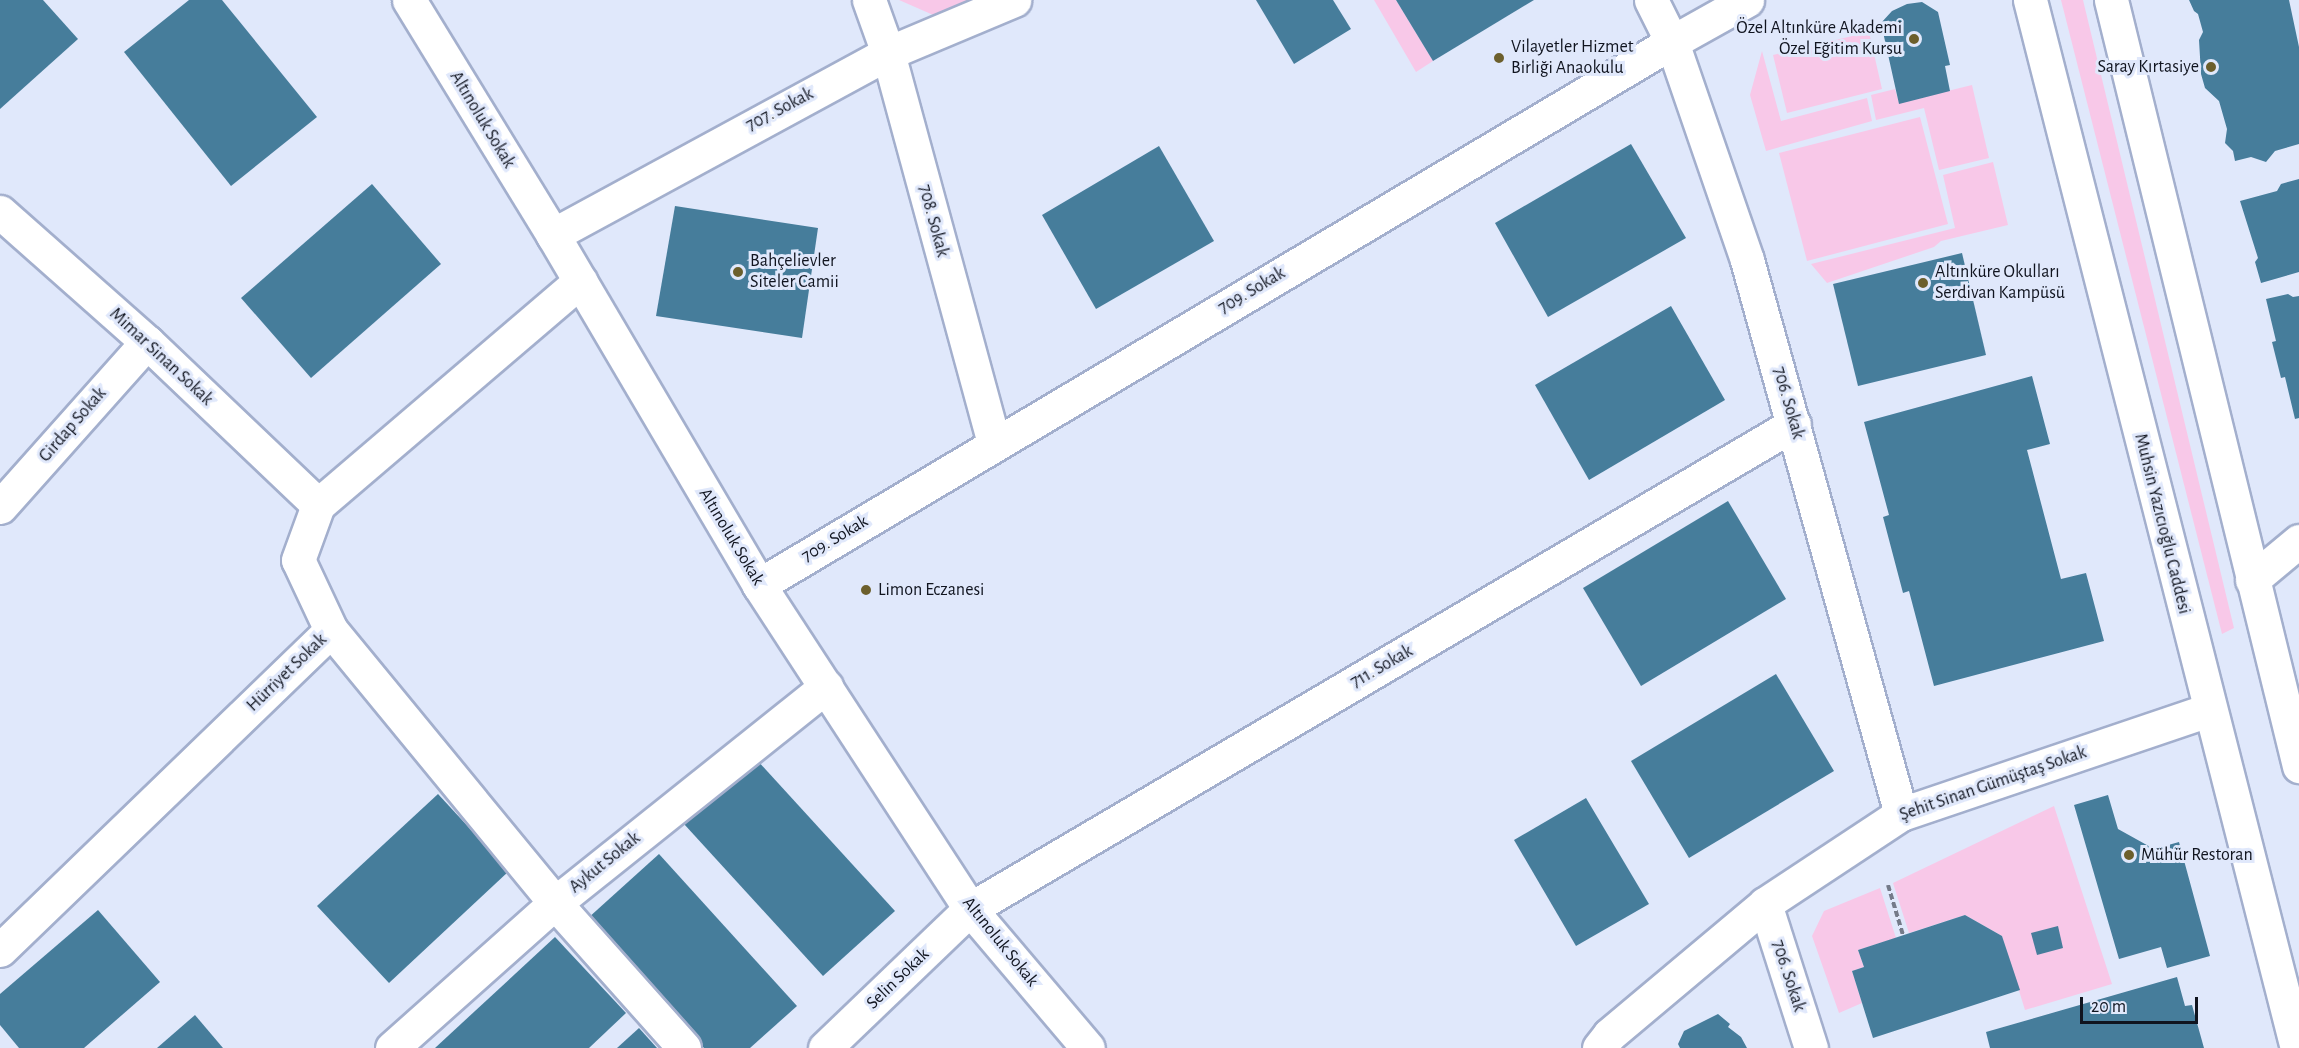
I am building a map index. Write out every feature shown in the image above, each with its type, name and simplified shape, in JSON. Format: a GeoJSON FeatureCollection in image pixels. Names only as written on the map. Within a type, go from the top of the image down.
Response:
{"type":"FeatureCollection","features":[{"type":"Feature","properties":{"kind":"street","name":"708. Sokak"},"geometry":{"type":"LineString","coordinates":[[869,0],[888,53],[994,444]]}},
{"type":"Feature","properties":{"kind":"street","name":"707. Sokak"},"geometry":{"type":"LineString","coordinates":[[553,235],[888,53],[1014,0]]}},
{"type":"Feature","properties":{"kind":"street","name":"706. Sokak"},"geometry":{"type":"LineString","coordinates":[[1651,0],[1672,42],[1747,260],[1901,814]]}},
{"type":"Feature","properties":{"kind":"street","name":"709. Sokak"},"geometry":{"type":"LineString","coordinates":[[759,585],[1672,42],[1748,0]]}},
{"type":"Feature","properties":{"kind":"street","name":"Muhsin Yazıcıoğlu Caddesi"},"geometry":{"type":"LineString","coordinates":[[2030,0],[2209,710],[2297,1048]]}},
{"type":"Feature","properties":{"kind":"street"},"geometry":{"type":"LineString","coordinates":[[2111,0],[2299,766]]}},
{"type":"Feature","properties":{"kind":"street","name":"Altınoluk Sokak"},"geometry":{"type":"LineString","coordinates":[[409,1],[553,235],[759,585],[970,909],[1088,1048]]}},
{"type":"Feature","properties":{"kind":"street","name":"Mimar Sinan Sokak"},"geometry":{"type":"LineString","coordinates":[[0,212],[147,342],[318,505]]}},
{"type":"Feature","properties":{"kind":"street","name":"Hürriyet Sokak"},"geometry":{"type":"LineString","coordinates":[[0,950],[332,630],[298,560],[318,505],[580,281]]}},
{"type":"Feature","properties":{"kind":"street","name":"Girdap Sokak"},"geometry":{"type":"LineString","coordinates":[[0,507],[147,342]]}},
{"type":"Feature","properties":{"kind":"street","name":"711. Sokak"},"geometry":{"type":"LineString","coordinates":[[970,909],[1794,424]]}},
{"type":"Feature","properties":{"kind":"street"},"geometry":{"type":"LineString","coordinates":[[2252,580],[2299,541]]}},
{"type":"Feature","properties":{"kind":"street"},"geometry":{"type":"LineString","coordinates":[[332,630],[555,903],[684,1048]]}},
{"type":"Feature","properties":{"kind":"street","name":"Aykut Sokak"},"geometry":{"type":"LineString","coordinates":[[392,1048],[555,903],[826,687]]}},
{"type":"Feature","properties":{"kind":"street","name":"Şehit Sinan Gümüştaş Sokak"},"geometry":{"type":"LineString","coordinates":[[1599,1048],[1609,1035],[1766,904],[1901,814],[2209,710]]}},
{"type":"Feature","properties":{"kind":"street","name":"706. Sokak"},"geometry":{"type":"LineString","coordinates":[[1766,904],[1811,1048]]}},
{"type":"Feature","properties":{"kind":"street","name":"Selin Sokak"},"geometry":{"type":"LineString","coordinates":[[825,1048],[970,909]]}},
{"type":"Feature","properties":{"kind":"path"},"geometry":{"type":"LineString","coordinates":[[1888,885],[1903,935]]}},
{"type":"Feature","properties":{"kind":"shaded area"},"geometry":{"type":"Polygon","coordinates":[[[899,0],[991,0],[947,21],[899,0]]]}},
{"type":"Feature","properties":{"kind":"shaded area"},"geometry":{"type":"Polygon","coordinates":[[[1374,0],[1396,0],[1433,61],[1416,72],[1374,0]]]}},
{"type":"Feature","properties":{"kind":"shaded area"},"geometry":{"type":"Polygon","coordinates":[[[2061,0],[2083,0],[2234,628],[2222,634],[2061,0]]]}},
{"type":"Feature","properties":{"kind":"shaded area"},"geometry":{"type":"Polygon","coordinates":[[[1869,32],[1882,89],[1787,113],[1773,55],[1869,32]]]}},
{"type":"Feature","properties":{"kind":"shaded area"},"geometry":{"type":"Polygon","coordinates":[[[1762,51],[1781,121],[1867,98],[1872,121],[1766,151],[1750,95],[1762,51]]]}},
{"type":"Feature","properties":{"kind":"shaded area"},"geometry":{"type":"Polygon","coordinates":[[[1972,85],[1989,158],[1939,170],[1924,108],[1876,120],[1871,95],[1895,89],[1899,103],[1972,85]]]}},
{"type":"Feature","properties":{"kind":"shaded area"},"geometry":{"type":"Polygon","coordinates":[[[1920,117],[1948,224],[1807,261],[1779,153],[1920,117]]]}},
{"type":"Feature","properties":{"kind":"shaded area"},"geometry":{"type":"Polygon","coordinates":[[[1993,162],[2008,225],[1941,241],[1934,247],[1827,283],[1811,264],[1955,228],[1943,175],[1993,162]]]}},
{"type":"Feature","properties":{"kind":"shaded area"},"geometry":{"type":"Polygon","coordinates":[[[2054,806],[2112,984],[2025,1010],[2002,936],[1965,915],[1909,933],[1893,883],[2054,806]]]}},
{"type":"Feature","properties":{"kind":"shaded area"},"geometry":{"type":"Polygon","coordinates":[[[1880,888],[1896,938],[1858,950],[1864,967],[1852,971],[1862,1003],[1839,1013],[1812,936],[1824,911],[1880,888]]]}},
{"type":"Feature","properties":{"kind":"building"},"geometry":{"type":"Polygon","coordinates":[[[0,0],[43,0],[78,39],[0,109],[0,0]]]}},
{"type":"Feature","properties":{"kind":"building"},"geometry":{"type":"Polygon","coordinates":[[[189,0],[222,0],[317,117],[231,186],[124,52],[189,0]]]}},
{"type":"Feature","properties":{"kind":"building"},"geometry":{"type":"Polygon","coordinates":[[[1256,0],[1333,0],[1351,29],[1294,64],[1256,0]]]}},
{"type":"Feature","properties":{"kind":"building"},"geometry":{"type":"Polygon","coordinates":[[[1396,0],[1534,0],[1433,61],[1396,0]]]}},
{"type":"Feature","properties":{"kind":"building"},"geometry":{"type":"Polygon","coordinates":[[[2189,0],[2289,0],[2299,47],[2299,144],[2275,151],[2266,162],[2251,157],[2235,161],[2233,151],[2225,143],[2227,129],[2219,101],[2205,88],[2201,74],[2199,40],[2203,32],[2198,14],[2189,0]]]}},
{"type":"Feature","properties":{"kind":"building","name":"Özel Altınküre Akademi Özel Eğitim Kursu"},"geometry":{"type":"Polygon","coordinates":[[[1922,2],[1938,12],[1950,65],[1945,66],[1950,91],[1899,104],[1881,23],[1892,11],[1907,4],[1922,2]]]}},
{"type":"Feature","properties":{"kind":"building"},"geometry":{"type":"Polygon","coordinates":[[[1631,144],[1686,238],[1548,317],[1495,223],[1631,144]]]}},
{"type":"Feature","properties":{"kind":"building"},"geometry":{"type":"Polygon","coordinates":[[[1159,146],[1214,241],[1096,309],[1042,215],[1159,146]]]}},
{"type":"Feature","properties":{"kind":"building"},"geometry":{"type":"Polygon","coordinates":[[[2299,179],[2299,272],[2261,283],[2255,262],[2258,258],[2240,201],[2277,191],[2281,184],[2299,179]]]}},
{"type":"Feature","properties":{"kind":"building"},"geometry":{"type":"Polygon","coordinates":[[[372,184],[441,264],[311,378],[241,298],[372,184]]]}},
{"type":"Feature","properties":{"kind":"building","name":"Bahçelievler Siteler Camii"},"geometry":{"type":"Polygon","coordinates":[[[675,206],[818,228],[802,338],[656,316],[675,206]]]}},
{"type":"Feature","properties":{"kind":"building"},"geometry":{"type":"Polygon","coordinates":[[[1962,253],[1986,355],[1858,386],[1833,284],[1962,253]]]}},
{"type":"Feature","properties":{"kind":"building"},"geometry":{"type":"Polygon","coordinates":[[[2288,294],[2293,297],[2299,296],[2299,418],[2295,419],[2285,377],[2281,378],[2272,342],[2276,341],[2266,299],[2288,294]]]}},
{"type":"Feature","properties":{"kind":"building"},"geometry":{"type":"Polygon","coordinates":[[[1671,306],[1725,400],[1589,480],[1535,385],[1671,306]]]}},
{"type":"Feature","properties":{"kind":"building"},"geometry":{"type":"Polygon","coordinates":[[[2032,376],[2050,444],[2027,450],[2061,579],[2086,573],[2104,641],[1934,686],[1909,591],[1903,593],[1883,517],[1889,515],[1864,422],[2032,376]]]}},
{"type":"Feature","properties":{"kind":"building"},"geometry":{"type":"Polygon","coordinates":[[[1728,501],[1786,599],[1641,686],[1583,588],[1728,501]]]}},
{"type":"Feature","properties":{"kind":"building"},"geometry":{"type":"Polygon","coordinates":[[[1776,674],[1834,771],[1689,858],[1631,761],[1776,674]]]}},
{"type":"Feature","properties":{"kind":"building"},"geometry":{"type":"Polygon","coordinates":[[[756,759],[895,911],[823,976],[684,824],[756,759]]]}},
{"type":"Feature","properties":{"kind":"building"},"geometry":{"type":"Polygon","coordinates":[[[438,794],[509,871],[389,983],[317,906],[438,794]]]}},
{"type":"Feature","properties":{"kind":"building"},"geometry":{"type":"Polygon","coordinates":[[[2108,795],[2118,829],[2154,849],[2179,842],[2210,956],[2167,968],[2161,947],[2119,959],[2074,805],[2108,795]]]}},
{"type":"Feature","properties":{"kind":"building"},"geometry":{"type":"Polygon","coordinates":[[[1586,798],[1649,904],[1576,946],[1514,840],[1586,798]]]}},
{"type":"Feature","properties":{"kind":"building"},"geometry":{"type":"Polygon","coordinates":[[[659,854],[797,1006],[750,1048],[704,1048],[587,919],[659,854]]]}},
{"type":"Feature","properties":{"kind":"building"},"geometry":{"type":"Polygon","coordinates":[[[98,910],[160,982],[84,1048],[19,1048],[0,1025],[0,994],[98,910]]]}},
{"type":"Feature","properties":{"kind":"building"},"geometry":{"type":"Polygon","coordinates":[[[1965,915],[2002,936],[2020,990],[1873,1038],[1852,971],[1864,967],[1858,950],[1965,915]]]}},
{"type":"Feature","properties":{"kind":"building"},"geometry":{"type":"Polygon","coordinates":[[[2058,926],[2063,948],[2037,955],[2031,933],[2058,926]]]}},
{"type":"Feature","properties":{"kind":"building"},"geometry":{"type":"Polygon","coordinates":[[[555,937],[626,1013],[589,1048],[435,1048],[555,937]]]}},
{"type":"Feature","properties":{"kind":"building"},"geometry":{"type":"Polygon","coordinates":[[[2177,977],[2185,1006],[2192,1005],[2204,1048],[1990,1048],[1986,1032],[2177,977]]]}},
{"type":"Feature","properties":{"kind":"building"},"geometry":{"type":"Polygon","coordinates":[[[1718,1014],[1730,1024],[1728,1027],[1741,1037],[1747,1048],[1680,1048],[1678,1044],[1684,1031],[1718,1014]]]}},
{"type":"Feature","properties":{"kind":"building"},"geometry":{"type":"Polygon","coordinates":[[[195,1015],[223,1048],[157,1048],[195,1015]]]}},
{"type":"Feature","properties":{"kind":"building"},"geometry":{"type":"Polygon","coordinates":[[[639,1028],[657,1048],[617,1048],[639,1028]]]}},
{"type":"Feature","properties":{"kind":"place","name":"Özel Altınküre Akademi Özel Eğitim Kursu"},"geometry":{"type":"Point","coordinates":[1914,39]}},
{"type":"Feature","properties":{"kind":"place","name":"Vilayetler Hizmet Birliği Anaokulu"},"geometry":{"type":"Point","coordinates":[1499,58]}},
{"type":"Feature","properties":{"kind":"place","name":"Saray Kırtasiye"},"geometry":{"type":"Point","coordinates":[2211,67]}},
{"type":"Feature","properties":{"kind":"place","name":"Bahçelievler Siteler Camii"},"geometry":{"type":"Point","coordinates":[738,272]}},
{"type":"Feature","properties":{"kind":"place","name":"Altınküre Okulları Serdivan Kampüsü"},"geometry":{"type":"Point","coordinates":[1923,283]}},
{"type":"Feature","properties":{"kind":"place","name":"Limon Eczanesi"},"geometry":{"type":"Point","coordinates":[866,590]}},
{"type":"Feature","properties":{"kind":"place","name":"Mühür Restoran"},"geometry":{"type":"Point","coordinates":[2129,855]}}]}
